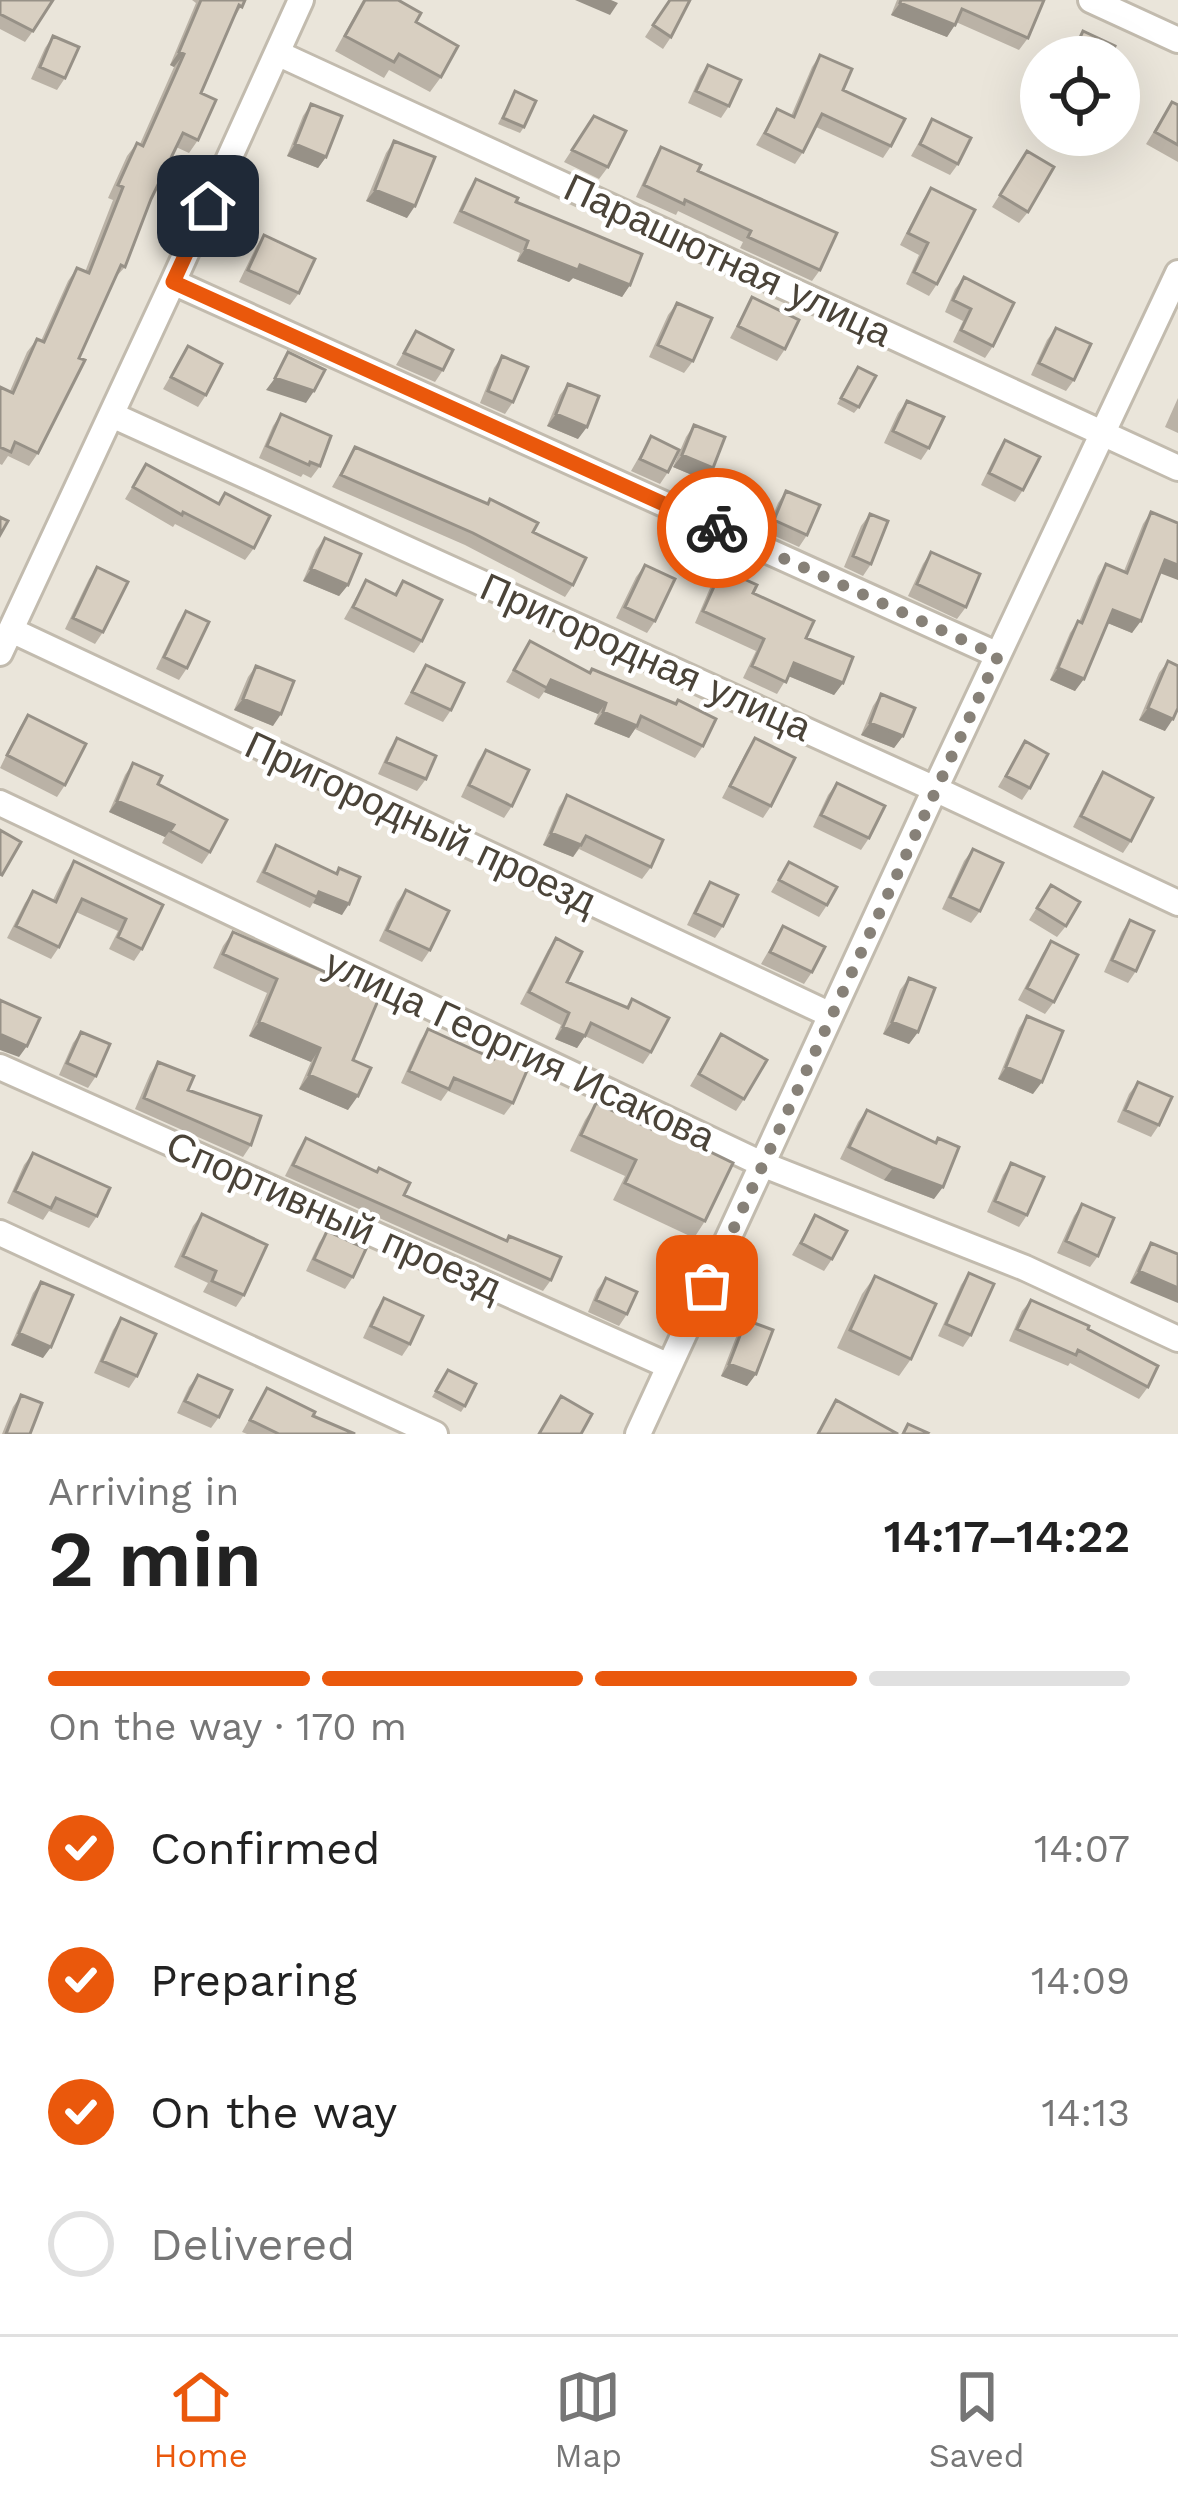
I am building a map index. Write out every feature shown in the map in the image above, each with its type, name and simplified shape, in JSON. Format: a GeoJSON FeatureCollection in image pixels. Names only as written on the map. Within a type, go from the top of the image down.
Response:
{"type":"FeatureCollection","features":[{"type":"Feature","properties":{"kind":"street"},"geometry":{"type":"LineString","coordinates":[[5,642],[301,0]]}},
{"type":"Feature","properties":{"kind":"street"},"geometry":{"type":"LineString","coordinates":[[1091,0],[1178,40]]}},
{"type":"Feature","properties":{"kind":"street","name":"Парашютная улица"},"geometry":{"type":"LineString","coordinates":[[277,53],[1178,468]]}},
{"type":"Feature","properties":{"kind":"street"},"geometry":{"type":"LineString","coordinates":[[638,1434],[1178,272]]}},
{"type":"Feature","properties":{"kind":"street"},"geometry":{"type":"LineString","coordinates":[[173,282],[998,656]]}},
{"type":"Feature","properties":{"kind":"street","name":"Пригородная улица"},"geometry":{"type":"LineString","coordinates":[[112,415],[1178,903]]}},
{"type":"Feature","properties":{"kind":"street","name":"Пригородный проезд"},"geometry":{"type":"LineString","coordinates":[[5,642],[830,1015]]}},
{"type":"Feature","properties":{"kind":"street","name":"улица Георгия Исакова"},"geometry":{"type":"LineString","coordinates":[[0,803],[764,1166],[1024,1268],[1178,1340]]}},
{"type":"Feature","properties":{"kind":"street","name":"Спортивный проезд"},"geometry":{"type":"LineString","coordinates":[[0,1066],[669,1366]]}},
{"type":"Feature","properties":{"kind":"street"},"geometry":{"type":"LineString","coordinates":[[0,1233],[435,1434]]}},
{"type":"Feature","properties":{"kind":"shaded area"},"geometry":{"type":"Polygon","coordinates":[[[0,0],[1178,0],[1178,1434],[0,1434],[0,0]]]}},
{"type":"Feature","properties":{"kind":"building"},"geometry":{"type":"Polygon","coordinates":[[[0,0],[53,0],[33,31],[0,14],[0,0]]]}},
{"type":"Feature","properties":{"kind":"building"},"geometry":{"type":"Polygon","coordinates":[[[201,0],[245,0],[201,93],[216,100],[198,140],[183,133],[79,358],[85,360],[38,453],[15,442],[11,452],[0,447],[0,387],[13,393],[37,339],[44,342],[77,268],[89,273],[123,187],[118,185],[137,143],[143,146],[184,54],[179,52],[201,0]]]}},
{"type":"Feature","properties":{"kind":"building"},"geometry":{"type":"Polygon","coordinates":[[[365,0],[398,0],[421,13],[416,22],[458,46],[441,77],[399,54],[394,62],[345,36],[365,0]]]}},
{"type":"Feature","properties":{"kind":"building"},"geometry":{"type":"Polygon","coordinates":[[[670,0],[690,0],[671,37],[653,25],[670,0]]]}},
{"type":"Feature","properties":{"kind":"building"},"geometry":{"type":"Polygon","coordinates":[[[1044,0],[1029,36],[962,9],[955,25],[900,3],[1044,0]]]}},
{"type":"Feature","properties":{"kind":"building"},"geometry":{"type":"Polygon","coordinates":[[[53,36],[79,47],[65,78],[40,67],[53,36]]]}},
{"type":"Feature","properties":{"kind":"building"},"geometry":{"type":"Polygon","coordinates":[[[820,55],[852,69],[843,90],[905,119],[891,146],[822,114],[803,152],[765,133],[777,109],[794,117],[820,55]]]}},
{"type":"Feature","properties":{"kind":"building"},"geometry":{"type":"Polygon","coordinates":[[[708,65],[741,80],[729,106],[696,91],[708,65]]]}},
{"type":"Feature","properties":{"kind":"building"},"geometry":{"type":"Polygon","coordinates":[[[515,91],[536,101],[524,127],[503,118],[515,91]]]}},
{"type":"Feature","properties":{"kind":"building"},"geometry":{"type":"Polygon","coordinates":[[[1172,102],[1178,105],[1178,145],[1155,132],[1172,102]]]}},
{"type":"Feature","properties":{"kind":"building"},"geometry":{"type":"Polygon","coordinates":[[[311,104],[342,116],[326,157],[295,144],[311,104]]]}},
{"type":"Feature","properties":{"kind":"building"},"geometry":{"type":"Polygon","coordinates":[[[594,116],[626,131],[608,167],[572,150],[594,116]]]}},
{"type":"Feature","properties":{"kind":"building"},"geometry":{"type":"Polygon","coordinates":[[[932,119],[971,138],[958,164],[920,144],[932,119]]]}},
{"type":"Feature","properties":{"kind":"building"},"geometry":{"type":"Polygon","coordinates":[[[394,141],[435,157],[415,206],[375,190],[394,141]]]}},
{"type":"Feature","properties":{"kind":"building"},"geometry":{"type":"Polygon","coordinates":[[[661,147],[701,165],[698,171],[837,233],[820,270],[748,237],[751,231],[644,185],[661,147]]]}},
{"type":"Feature","properties":{"kind":"building"},"geometry":{"type":"Polygon","coordinates":[[[1024,156],[1035,156],[1054,167],[1028,212],[1000,195],[1024,156]]]}},
{"type":"Feature","properties":{"kind":"building"},"geometry":{"type":"Polygon","coordinates":[[[476,179],[518,198],[516,202],[642,254],[630,285],[525,249],[528,241],[461,211],[476,179]]]}},
{"type":"Feature","properties":{"kind":"building"},"geometry":{"type":"Polygon","coordinates":[[[931,188],[975,210],[937,284],[914,272],[928,243],[908,233],[931,188]]]}},
{"type":"Feature","properties":{"kind":"building"},"geometry":{"type":"Polygon","coordinates":[[[264,235],[315,259],[299,293],[248,270],[264,235]]]}},
{"type":"Feature","properties":{"kind":"building"},"geometry":{"type":"Polygon","coordinates":[[[964,277],[1014,303],[993,346],[961,330],[971,309],[953,300],[964,277]]]}},
{"type":"Feature","properties":{"kind":"building"},"geometry":{"type":"Polygon","coordinates":[[[752,297],[799,320],[785,349],[738,326],[752,297]]]}},
{"type":"Feature","properties":{"kind":"building"},"geometry":{"type":"Polygon","coordinates":[[[677,303],[712,318],[693,361],[658,345],[677,303]]]}},
{"type":"Feature","properties":{"kind":"building"},"geometry":{"type":"Polygon","coordinates":[[[1056,328],[1091,344],[1074,380],[1039,363],[1056,328]]]}},
{"type":"Feature","properties":{"kind":"building"},"geometry":{"type":"Polygon","coordinates":[[[416,331],[453,350],[443,370],[404,353],[416,331]]]}},
{"type":"Feature","properties":{"kind":"building"},"geometry":{"type":"Polygon","coordinates":[[[188,346],[222,364],[206,395],[171,377],[188,346]]]}},
{"type":"Feature","properties":{"kind":"building"},"geometry":{"type":"Polygon","coordinates":[[[288,352],[325,370],[314,391],[275,378],[288,352]]]}},
{"type":"Feature","properties":{"kind":"building"},"geometry":{"type":"Polygon","coordinates":[[[502,356],[528,367],[513,402],[488,391],[502,356]]]}},
{"type":"Feature","properties":{"kind":"building"},"geometry":{"type":"Polygon","coordinates":[[[858,367],[876,376],[859,407],[841,398],[858,367]]]}},
{"type":"Feature","properties":{"kind":"building"},"geometry":{"type":"Polygon","coordinates":[[[568,384],[599,396],[587,427],[556,414],[568,384]]]}},
{"type":"Feature","properties":{"kind":"building"},"geometry":{"type":"Polygon","coordinates":[[[907,401],[944,417],[929,448],[893,431],[907,401]]]}},
{"type":"Feature","properties":{"kind":"building"},"geometry":{"type":"Polygon","coordinates":[[[281,414],[331,436],[320,466],[267,446],[281,414]]]}},
{"type":"Feature","properties":{"kind":"building"},"geometry":{"type":"Polygon","coordinates":[[[694,425],[725,437],[713,468],[682,455],[694,425]]]}},
{"type":"Feature","properties":{"kind":"building"},"geometry":{"type":"Polygon","coordinates":[[[651,436],[679,450],[668,472],[640,459],[651,436]]]}},
{"type":"Feature","properties":{"kind":"building"},"geometry":{"type":"Polygon","coordinates":[[[1005,440],[1040,457],[1023,490],[989,473],[1005,440]]]}},
{"type":"Feature","properties":{"kind":"building"},"geometry":{"type":"Polygon","coordinates":[[[355,447],[488,504],[490,499],[538,523],[533,532],[586,558],[573,585],[473,533],[341,475],[355,447]]]}},
{"type":"Feature","properties":{"kind":"building"},"geometry":{"type":"Polygon","coordinates":[[[146,464],[219,504],[225,493],[270,516],[254,548],[133,487],[146,464]]]}},
{"type":"Feature","properties":{"kind":"building"},"geometry":{"type":"Polygon","coordinates":[[[786,491],[820,505],[807,535],[774,520],[786,491]]]}},
{"type":"Feature","properties":{"kind":"building"},"geometry":{"type":"Polygon","coordinates":[[[1151,512],[1178,523],[1178,565],[1165,560],[1141,621],[1113,610],[1084,679],[1058,668],[1106,564],[1127,573],[1151,512]]]}},
{"type":"Feature","properties":{"kind":"building"},"geometry":{"type":"Polygon","coordinates":[[[870,514],[888,521],[871,564],[853,556],[870,514]]]}},
{"type":"Feature","properties":{"kind":"building"},"geometry":{"type":"Polygon","coordinates":[[[325,538],[361,554],[348,585],[311,569],[325,538]]]}},
{"type":"Feature","properties":{"kind":"building"},"geometry":{"type":"Polygon","coordinates":[[[931,552],[980,574],[966,607],[917,584],[931,552]]]}},
{"type":"Feature","properties":{"kind":"building"},"geometry":{"type":"Polygon","coordinates":[[[645,565],[675,579],[655,621],[625,607],[645,565]]]}},
{"type":"Feature","properties":{"kind":"building"},"geometry":{"type":"Polygon","coordinates":[[[97,567],[128,582],[103,632],[73,618],[97,567]]]}},
{"type":"Feature","properties":{"kind":"building"},"geometry":{"type":"Polygon","coordinates":[[[722,569],[757,585],[753,593],[814,621],[806,638],[853,657],[843,683],[794,663],[786,682],[752,666],[764,639],[703,611],[722,569]]]}},
{"type":"Feature","properties":{"kind":"building"},"geometry":{"type":"Polygon","coordinates":[[[366,580],[396,595],[403,581],[442,600],[422,641],[353,607],[366,580]]]}},
{"type":"Feature","properties":{"kind":"building"},"geometry":{"type":"Polygon","coordinates":[[[186,611],[209,622],[187,668],[164,657],[186,611]]]}},
{"type":"Feature","properties":{"kind":"building"},"geometry":{"type":"Polygon","coordinates":[[[530,641],[590,673],[592,669],[676,704],[678,700],[716,719],[703,746],[641,716],[637,726],[603,712],[606,703],[551,680],[547,688],[514,670],[530,641]]]}},
{"type":"Feature","properties":{"kind":"building"},"geometry":{"type":"Polygon","coordinates":[[[1168,661],[1178,666],[1178,708],[1173,719],[1148,708],[1168,661]]]}},
{"type":"Feature","properties":{"kind":"building"},"geometry":{"type":"Polygon","coordinates":[[[426,665],[464,683],[451,710],[412,692],[426,665]]]}},
{"type":"Feature","properties":{"kind":"building"},"geometry":{"type":"Polygon","coordinates":[[[256,666],[294,681],[281,714],[243,699],[256,666]]]}},
{"type":"Feature","properties":{"kind":"building"},"geometry":{"type":"Polygon","coordinates":[[[881,694],[915,708],[903,736],[870,723],[881,694]]]}},
{"type":"Feature","properties":{"kind":"building"},"geometry":{"type":"Polygon","coordinates":[[[28,715],[86,744],[65,785],[7,755],[28,715]]]}},
{"type":"Feature","properties":{"kind":"building"},"geometry":{"type":"Polygon","coordinates":[[[397,738],[436,756],[426,779],[386,762],[397,738]]]}},
{"type":"Feature","properties":{"kind":"building"},"geometry":{"type":"Polygon","coordinates":[[[755,738],[795,758],[771,806],[730,786],[755,738]]]}},
{"type":"Feature","properties":{"kind":"building"},"geometry":{"type":"Polygon","coordinates":[[[1025,741],[1048,754],[1030,788],[1006,776],[1025,741]]]}},
{"type":"Feature","properties":{"kind":"building"},"geometry":{"type":"Polygon","coordinates":[[[486,750],[529,770],[512,806],[469,785],[486,750]]]}},
{"type":"Feature","properties":{"kind":"building"},"geometry":{"type":"Polygon","coordinates":[[[133,763],[162,776],[158,784],[227,820],[210,852],[170,831],[174,825],[117,801],[133,763]]]}},
{"type":"Feature","properties":{"kind":"building"},"geometry":{"type":"Polygon","coordinates":[[[1103,772],[1153,798],[1131,841],[1081,816],[1103,772]]]}},
{"type":"Feature","properties":{"kind":"building"},"geometry":{"type":"Polygon","coordinates":[[[837,783],[885,806],[869,838],[821,815],[837,783]]]}},
{"type":"Feature","properties":{"kind":"building"},"geometry":{"type":"Polygon","coordinates":[[[567,795],[663,840],[651,867],[586,836],[581,845],[551,833],[567,795]]]}},
{"type":"Feature","properties":{"kind":"building"},"geometry":{"type":"Polygon","coordinates":[[[0,830],[21,842],[2,875],[0,874],[0,830]]]}},
{"type":"Feature","properties":{"kind":"building"},"geometry":{"type":"Polygon","coordinates":[[[276,845],[337,874],[339,868],[360,877],[349,904],[319,892],[317,897],[264,872],[276,845]]]}},
{"type":"Feature","properties":{"kind":"building"},"geometry":{"type":"Polygon","coordinates":[[[973,849],[1003,863],[980,911],[950,897],[973,849]]]}},
{"type":"Feature","properties":{"kind":"building"},"geometry":{"type":"Polygon","coordinates":[[[74,861],[163,905],[142,949],[118,937],[126,919],[82,899],[59,947],[16,926],[33,891],[56,902],[74,861]]]}},
{"type":"Feature","properties":{"kind":"building"},"geometry":{"type":"Polygon","coordinates":[[[789,862],[837,887],[827,905],[779,880],[789,862]]]}},
{"type":"Feature","properties":{"kind":"building"},"geometry":{"type":"Polygon","coordinates":[[[710,882],[738,895],[723,926],[695,913],[710,882]]]}},
{"type":"Feature","properties":{"kind":"building"},"geometry":{"type":"Polygon","coordinates":[[[1051,885],[1080,902],[1066,926],[1037,908],[1051,885]]]}},
{"type":"Feature","properties":{"kind":"building"},"geometry":{"type":"Polygon","coordinates":[[[406,890],[449,911],[430,950],[387,930],[406,890]]]}},
{"type":"Feature","properties":{"kind":"building"},"geometry":{"type":"Polygon","coordinates":[[[1130,920],[1154,931],[1136,971],[1112,960],[1130,920]]]}},
{"type":"Feature","properties":{"kind":"building"},"geometry":{"type":"Polygon","coordinates":[[[783,926],[825,947],[812,972],[770,952],[783,926]]]}},
{"type":"Feature","properties":{"kind":"building"},"geometry":{"type":"Polygon","coordinates":[[[233,932],[379,998],[353,1060],[371,1068],[358,1096],[309,1075],[320,1048],[259,1022],[277,979],[223,954],[233,932]]]}},
{"type":"Feature","properties":{"kind":"building"},"geometry":{"type":"Polygon","coordinates":[[[556,938],[582,952],[567,982],[628,1008],[632,999],[669,1018],[651,1052],[591,1023],[585,1036],[563,1027],[569,1013],[529,992],[556,938]]]}},
{"type":"Feature","properties":{"kind":"building"},"geometry":{"type":"Polygon","coordinates":[[[1051,941],[1078,955],[1054,1002],[1027,988],[1051,941]]]}},
{"type":"Feature","properties":{"kind":"building"},"geometry":{"type":"Polygon","coordinates":[[[909,978],[935,988],[918,1032],[892,1022],[909,978]]]}},
{"type":"Feature","properties":{"kind":"building"},"geometry":{"type":"Polygon","coordinates":[[[0,1000],[40,1018],[27,1046],[0,1034],[0,1000]]]}},
{"type":"Feature","properties":{"kind":"building"},"geometry":{"type":"Polygon","coordinates":[[[1027,1016],[1063,1031],[1042,1082],[1006,1067],[1027,1016]]]}},
{"type":"Feature","properties":{"kind":"building"},"geometry":{"type":"Polygon","coordinates":[[[428,1029],[494,1059],[497,1052],[529,1066],[513,1103],[454,1078],[449,1089],[409,1071],[428,1029]]]}},
{"type":"Feature","properties":{"kind":"building"},"geometry":{"type":"Polygon","coordinates":[[[81,1032],[110,1044],[96,1076],[67,1063],[81,1032]]]}},
{"type":"Feature","properties":{"kind":"building"},"geometry":{"type":"Polygon","coordinates":[[[721,1034],[767,1060],[744,1099],[699,1074],[721,1034]]]}},
{"type":"Feature","properties":{"kind":"building"},"geometry":{"type":"Polygon","coordinates":[[[158,1062],[194,1076],[188,1090],[261,1116],[251,1145],[144,1098],[158,1062]]]}},
{"type":"Feature","properties":{"kind":"building"},"geometry":{"type":"Polygon","coordinates":[[[1138,1082],[1172,1097],[1159,1125],[1125,1110],[1138,1082]]]}},
{"type":"Feature","properties":{"kind":"building"},"geometry":{"type":"Polygon","coordinates":[[[596,1103],[651,1129],[653,1124],[733,1163],[705,1221],[625,1183],[636,1160],[581,1135],[596,1103]]]}},
{"type":"Feature","properties":{"kind":"building"},"geometry":{"type":"Polygon","coordinates":[[[867,1110],[936,1143],[938,1138],[959,1147],[943,1187],[849,1147],[867,1110]]]}},
{"type":"Feature","properties":{"kind":"building"},"geometry":{"type":"Polygon","coordinates":[[[306,1138],[410,1183],[404,1195],[507,1241],[509,1236],[561,1257],[551,1280],[293,1165],[306,1138]]]}},
{"type":"Feature","properties":{"kind":"building"},"geometry":{"type":"Polygon","coordinates":[[[33,1153],[110,1188],[97,1216],[56,1198],[51,1208],[15,1191],[33,1153]]]}},
{"type":"Feature","properties":{"kind":"building"},"geometry":{"type":"Polygon","coordinates":[[[1011,1163],[1044,1177],[1027,1215],[995,1201],[1011,1163]]]}},
{"type":"Feature","properties":{"kind":"building"},"geometry":{"type":"Polygon","coordinates":[[[1082,1204],[1114,1218],[1098,1256],[1066,1241],[1082,1204]]]}},
{"type":"Feature","properties":{"kind":"building"},"geometry":{"type":"Polygon","coordinates":[[[202,1214],[267,1245],[244,1295],[212,1281],[216,1271],[183,1256],[202,1214]]]}},
{"type":"Feature","properties":{"kind":"building"},"geometry":{"type":"Polygon","coordinates":[[[815,1215],[847,1231],[832,1259],[801,1243],[815,1215]]]}},
{"type":"Feature","properties":{"kind":"building"},"geometry":{"type":"Polygon","coordinates":[[[327,1231],[366,1249],[353,1277],[314,1259],[327,1231]]]}},
{"type":"Feature","properties":{"kind":"building"},"geometry":{"type":"Polygon","coordinates":[[[1151,1243],[1178,1254],[1178,1288],[1139,1271],[1151,1243]]]}},
{"type":"Feature","properties":{"kind":"building"},"geometry":{"type":"Polygon","coordinates":[[[969,1273],[994,1284],[971,1335],[946,1324],[969,1273]]]}},
{"type":"Feature","properties":{"kind":"building"},"geometry":{"type":"Polygon","coordinates":[[[875,1276],[936,1304],[911,1359],[850,1330],[875,1276]]]}},
{"type":"Feature","properties":{"kind":"building"},"geometry":{"type":"Polygon","coordinates":[[[606,1278],[637,1292],[627,1314],[596,1300],[606,1278]]]}},
{"type":"Feature","properties":{"kind":"building"},"geometry":{"type":"Polygon","coordinates":[[[41,1282],[73,1295],[51,1347],[19,1333],[41,1282]]]}},
{"type":"Feature","properties":{"kind":"building"},"geometry":{"type":"Polygon","coordinates":[[[384,1298],[423,1316],[410,1344],[371,1326],[384,1298]]]}},
{"type":"Feature","properties":{"kind":"building"},"geometry":{"type":"Polygon","coordinates":[[[1031,1300],[1089,1326],[1158,1366],[1148,1387],[1078,1350],[1076,1355],[1017,1329],[1031,1300]]]}},
{"type":"Feature","properties":{"kind":"building"},"geometry":{"type":"Polygon","coordinates":[[[121,1318],[156,1334],[137,1376],[102,1361],[121,1318]]]}},
{"type":"Feature","properties":{"kind":"building"},"geometry":{"type":"Polygon","coordinates":[[[746,1320],[773,1330],[756,1374],[729,1364],[746,1320]]]}},
{"type":"Feature","properties":{"kind":"building"},"geometry":{"type":"Polygon","coordinates":[[[448,1370],[476,1384],[465,1406],[436,1391],[448,1370]]]}},
{"type":"Feature","properties":{"kind":"building"},"geometry":{"type":"Polygon","coordinates":[[[198,1375],[232,1390],[219,1417],[185,1401],[198,1375]]]}},
{"type":"Feature","properties":{"kind":"building"},"geometry":{"type":"Polygon","coordinates":[[[267,1388],[355,1434],[279,1434],[250,1420],[267,1388]]]}},
{"type":"Feature","properties":{"kind":"building"},"geometry":{"type":"Polygon","coordinates":[[[21,1395],[42,1403],[30,1434],[6,1434],[21,1395]]]}},
{"type":"Feature","properties":{"kind":"building"},"geometry":{"type":"Polygon","coordinates":[[[561,1396],[592,1414],[581,1434],[539,1434],[561,1396]]]}},
{"type":"Feature","properties":{"kind":"building"},"geometry":{"type":"Polygon","coordinates":[[[836,1400],[898,1434],[818,1434],[836,1400]]]}},
{"type":"Feature","properties":{"kind":"building"},"geometry":{"type":"Polygon","coordinates":[[[908,1424],[928,1433],[903,1434],[908,1424]]]}},
{"type":"Feature","properties":{"kind":"way so far"},"geometry":{"type":"LineString","coordinates":[[707,1286],[998,656],[717,528]]}},
{"type":"Feature","properties":{"kind":"route"},"geometry":{"type":"LineString","coordinates":[[208,206],[173,282],[717,528]]}}]}
